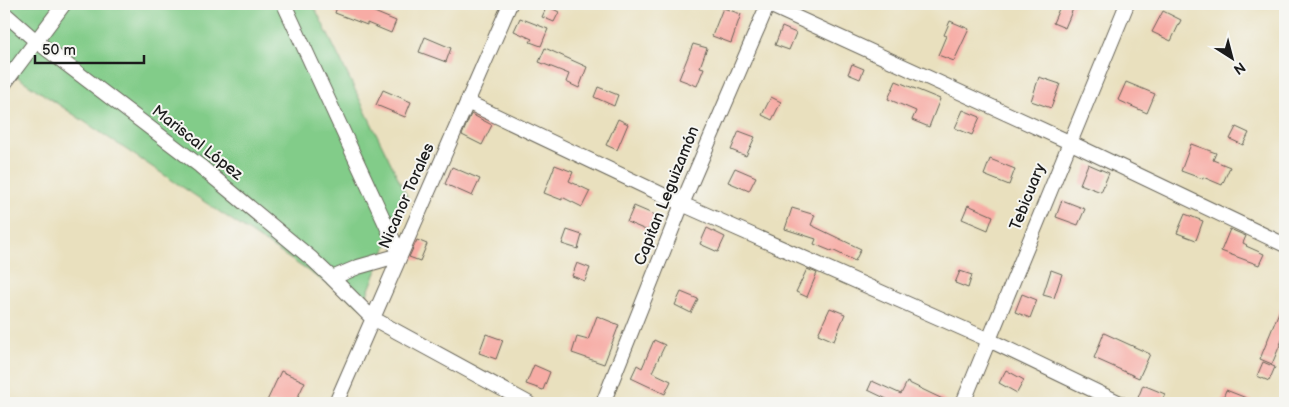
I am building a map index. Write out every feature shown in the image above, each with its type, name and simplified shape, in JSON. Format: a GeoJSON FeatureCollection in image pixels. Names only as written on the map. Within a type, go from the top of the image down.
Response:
{"type":"FeatureCollection","features":[{"type":"Feature","properties":{"kind":"street"},"geometry":{"type":"LineString","coordinates":[[4,84],[64,4]]}},
{"type":"Feature","properties":{"kind":"street"},"geometry":{"type":"LineString","coordinates":[[284,4],[400,255],[358,266],[332,278]]}},
{"type":"Feature","properties":{"kind":"street","name":"Nicanor Torales"},"geometry":{"type":"LineString","coordinates":[[336,403],[510,4]]}},
{"type":"Feature","properties":{"kind":"street"},"geometry":{"type":"LineString","coordinates":[[767,4],[1069,142],[1285,245]]}},
{"type":"Feature","properties":{"kind":"street","name":"Capitan Leguizamón"},"geometry":{"type":"LineString","coordinates":[[603,403],[682,204],[767,4]]}},
{"type":"Feature","properties":{"kind":"street","name":"Tebicuary"},"geometry":{"type":"LineString","coordinates":[[963,403],[1127,4]]}},
{"type":"Feature","properties":{"kind":"street","name":"Mariscal López"},"geometry":{"type":"LineString","coordinates":[[4,13],[36,42],[200,166],[312,258],[372,318],[528,403]]}},
{"type":"Feature","properties":{"kind":"street"},"geometry":{"type":"LineString","coordinates":[[468,102],[682,204],[989,340],[1120,403]]}},
{"type":"Feature","properties":{"kind":"green space"},"geometry":{"type":"Polygon","coordinates":[[[4,4],[313,4],[407,196],[362,307],[7,70],[4,67],[4,4]]]}},
{"type":"Feature","properties":{"kind":"building"},"geometry":{"type":"Polygon","coordinates":[[[338,4],[349,4],[360,8],[361,4],[363,4],[374,8],[372,11],[396,21],[391,33],[335,13],[338,4]]]}},
{"type":"Feature","properties":{"kind":"building"},"geometry":{"type":"Polygon","coordinates":[[[1061,4],[1075,4],[1065,28],[1053,23],[1061,4]]]}},
{"type":"Feature","properties":{"kind":"building"},"geometry":{"type":"Polygon","coordinates":[[[547,6],[559,12],[554,22],[542,17],[547,6]]]}},
{"type":"Feature","properties":{"kind":"building"},"geometry":{"type":"Polygon","coordinates":[[[723,8],[741,14],[731,43],[712,36],[723,8]]]}},
{"type":"Feature","properties":{"kind":"building"},"geometry":{"type":"Polygon","coordinates":[[[1163,11],[1181,20],[1171,41],[1152,32],[1163,11]]]}},
{"type":"Feature","properties":{"kind":"building"},"geometry":{"type":"Polygon","coordinates":[[[520,18],[548,29],[541,46],[530,42],[532,39],[514,31],[520,18]]]}},
{"type":"Feature","properties":{"kind":"building"},"geometry":{"type":"Polygon","coordinates":[[[950,21],[969,29],[954,61],[938,55],[950,21]]]}},
{"type":"Feature","properties":{"kind":"building"},"geometry":{"type":"Polygon","coordinates":[[[782,27],[796,33],[789,50],[775,45],[782,27]]]}},
{"type":"Feature","properties":{"kind":"building"},"geometry":{"type":"Polygon","coordinates":[[[425,37],[451,48],[446,62],[419,52],[425,37]]]}},
{"type":"Feature","properties":{"kind":"building"},"geometry":{"type":"Polygon","coordinates":[[[693,44],[707,48],[700,67],[704,68],[697,86],[679,79],[693,44]]]}},
{"type":"Feature","properties":{"kind":"building"},"geometry":{"type":"Polygon","coordinates":[[[545,48],[587,67],[579,88],[566,82],[569,74],[539,62],[545,48]]]}},
{"type":"Feature","properties":{"kind":"building"},"geometry":{"type":"Polygon","coordinates":[[[852,64],[864,69],[860,79],[848,74],[852,64]]]}},
{"type":"Feature","properties":{"kind":"building"},"geometry":{"type":"Polygon","coordinates":[[[1039,77],[1060,84],[1051,108],[1031,101],[1039,77]]]}},
{"type":"Feature","properties":{"kind":"building"},"geometry":{"type":"Polygon","coordinates":[[[896,81],[940,99],[929,127],[912,120],[916,111],[888,99],[896,81]]]}},
{"type":"Feature","properties":{"kind":"building"},"geometry":{"type":"Polygon","coordinates":[[[1126,82],[1155,94],[1147,113],[1118,100],[1126,82]]]}},
{"type":"Feature","properties":{"kind":"building"},"geometry":{"type":"Polygon","coordinates":[[[598,87],[618,95],[614,106],[594,97],[598,87]]]}},
{"type":"Feature","properties":{"kind":"building"},"geometry":{"type":"Polygon","coordinates":[[[383,90],[411,102],[405,117],[376,105],[383,90]]]}},
{"type":"Feature","properties":{"kind":"building"},"geometry":{"type":"Polygon","coordinates":[[[771,97],[781,102],[772,120],[762,115],[771,97]]]}},
{"type":"Feature","properties":{"kind":"building"},"geometry":{"type":"Polygon","coordinates":[[[963,110],[980,117],[972,135],[955,128],[963,110]]]}},
{"type":"Feature","properties":{"kind":"building"},"geometry":{"type":"Polygon","coordinates":[[[471,114],[492,125],[482,145],[462,135],[471,114]]]}},
{"type":"Feature","properties":{"kind":"building"},"geometry":{"type":"Polygon","coordinates":[[[618,119],[628,124],[617,150],[606,145],[618,119]]]}},
{"type":"Feature","properties":{"kind":"building"},"geometry":{"type":"Polygon","coordinates":[[[1236,127],[1249,133],[1243,145],[1230,139],[1236,127]]]}},
{"type":"Feature","properties":{"kind":"building"},"geometry":{"type":"Polygon","coordinates":[[[739,131],[755,137],[746,156],[731,150],[739,131]]]}},
{"type":"Feature","properties":{"kind":"building"},"geometry":{"type":"Polygon","coordinates":[[[1191,144],[1216,153],[1213,160],[1230,167],[1222,185],[1181,171],[1191,144]]]}},
{"type":"Feature","properties":{"kind":"building"},"geometry":{"type":"Polygon","coordinates":[[[990,159],[1015,169],[1009,185],[984,175],[990,159]]]}},
{"type":"Feature","properties":{"kind":"building"},"geometry":{"type":"Polygon","coordinates":[[[1088,164],[1109,173],[1101,192],[1080,184],[1088,164]]]}},
{"type":"Feature","properties":{"kind":"building"},"geometry":{"type":"Polygon","coordinates":[[[555,165],[573,172],[569,181],[590,191],[582,207],[562,197],[562,200],[544,193],[555,165]]]}},
{"type":"Feature","properties":{"kind":"building"},"geometry":{"type":"Polygon","coordinates":[[[452,167],[480,179],[472,196],[445,184],[452,167]]]}},
{"type":"Feature","properties":{"kind":"building"},"geometry":{"type":"Polygon","coordinates":[[[735,168],[756,177],[749,191],[728,182],[735,168]]]}},
{"type":"Feature","properties":{"kind":"building"},"geometry":{"type":"Polygon","coordinates":[[[1062,200],[1085,209],[1078,225],[1056,217],[1062,200]]]}},
{"type":"Feature","properties":{"kind":"building"},"geometry":{"type":"Polygon","coordinates":[[[968,205],[993,216],[988,230],[962,219],[968,205]]]}},
{"type":"Feature","properties":{"kind":"building"},"geometry":{"type":"Polygon","coordinates":[[[634,206],[655,215],[648,231],[627,222],[634,206]]]}},
{"type":"Feature","properties":{"kind":"building"},"geometry":{"type":"Polygon","coordinates":[[[792,208],[815,215],[811,225],[861,249],[855,261],[814,244],[816,239],[785,229],[792,208]]]}},
{"type":"Feature","properties":{"kind":"building"},"geometry":{"type":"Polygon","coordinates":[[[1185,214],[1203,221],[1196,240],[1177,233],[1185,214]]]}},
{"type":"Feature","properties":{"kind":"building"},"geometry":{"type":"Polygon","coordinates":[[[707,228],[725,237],[718,252],[700,244],[707,228]]]}},
{"type":"Feature","properties":{"kind":"building"},"geometry":{"type":"Polygon","coordinates":[[[1230,229],[1246,236],[1243,243],[1246,246],[1264,254],[1259,265],[1221,251],[1230,229]]]}},
{"type":"Feature","properties":{"kind":"building"},"geometry":{"type":"Polygon","coordinates":[[[567,230],[582,235],[578,249],[562,244],[567,230]]]}},
{"type":"Feature","properties":{"kind":"building"},"geometry":{"type":"Polygon","coordinates":[[[417,240],[427,244],[420,261],[409,257],[417,240]]]}},
{"type":"Feature","properties":{"kind":"building"},"geometry":{"type":"Polygon","coordinates":[[[577,263],[590,268],[585,281],[572,276],[577,263]]]}},
{"type":"Feature","properties":{"kind":"building"},"geometry":{"type":"Polygon","coordinates":[[[807,269],[817,273],[807,297],[796,292],[807,269]]]}},
{"type":"Feature","properties":{"kind":"building"},"geometry":{"type":"Polygon","coordinates":[[[1051,270],[1062,274],[1054,298],[1043,295],[1051,270]]]}},
{"type":"Feature","properties":{"kind":"building"},"geometry":{"type":"Polygon","coordinates":[[[960,271],[972,275],[968,288],[955,283],[960,271]]]}},
{"type":"Feature","properties":{"kind":"building"},"geometry":{"type":"Polygon","coordinates":[[[681,292],[698,299],[691,313],[675,305],[681,292]]]}},
{"type":"Feature","properties":{"kind":"building"},"geometry":{"type":"Polygon","coordinates":[[[1022,294],[1037,300],[1030,318],[1015,312],[1022,294]]]}},
{"type":"Feature","properties":{"kind":"building"},"geometry":{"type":"Polygon","coordinates":[[[1285,297],[1285,333],[1272,364],[1260,359],[1285,297]]]}},
{"type":"Feature","properties":{"kind":"building"},"geometry":{"type":"Polygon","coordinates":[[[830,308],[845,314],[834,341],[818,334],[830,308]]]}},
{"type":"Feature","properties":{"kind":"building"},"geometry":{"type":"Polygon","coordinates":[[[597,316],[619,325],[604,364],[572,353],[577,337],[588,340],[597,316]]]}},
{"type":"Feature","properties":{"kind":"building"},"geometry":{"type":"Polygon","coordinates":[[[1104,333],[1150,354],[1139,378],[1094,358],[1104,333]]]}},
{"type":"Feature","properties":{"kind":"building"},"geometry":{"type":"Polygon","coordinates":[[[486,334],[503,340],[496,359],[479,353],[486,334]]]}},
{"type":"Feature","properties":{"kind":"building"},"geometry":{"type":"Polygon","coordinates":[[[654,340],[665,345],[652,372],[671,381],[665,394],[631,378],[637,365],[642,368],[654,340]]]}},
{"type":"Feature","properties":{"kind":"building"},"geometry":{"type":"Polygon","coordinates":[[[1263,362],[1275,367],[1269,381],[1257,376],[1263,362]]]}},
{"type":"Feature","properties":{"kind":"building"},"geometry":{"type":"Polygon","coordinates":[[[534,365],[550,372],[543,390],[526,384],[534,365]]]}},
{"type":"Feature","properties":{"kind":"building"},"geometry":{"type":"Polygon","coordinates":[[[1006,370],[1024,380],[1017,393],[999,383],[1006,370]]]}},
{"type":"Feature","properties":{"kind":"building"},"geometry":{"type":"Polygon","coordinates":[[[281,371],[305,382],[295,403],[266,403],[281,371]]]}},
{"type":"Feature","properties":{"kind":"building"},"geometry":{"type":"Polygon","coordinates":[[[872,381],[901,394],[907,382],[951,403],[895,403],[868,390],[872,381]]]}},
{"type":"Feature","properties":{"kind":"building"},"geometry":{"type":"Polygon","coordinates":[[[1143,385],[1165,394],[1161,403],[1136,403],[1143,385]]]}},
{"type":"Feature","properties":{"kind":"building"},"geometry":{"type":"Polygon","coordinates":[[[1226,390],[1259,403],[1221,403],[1226,390]]]}}]}
